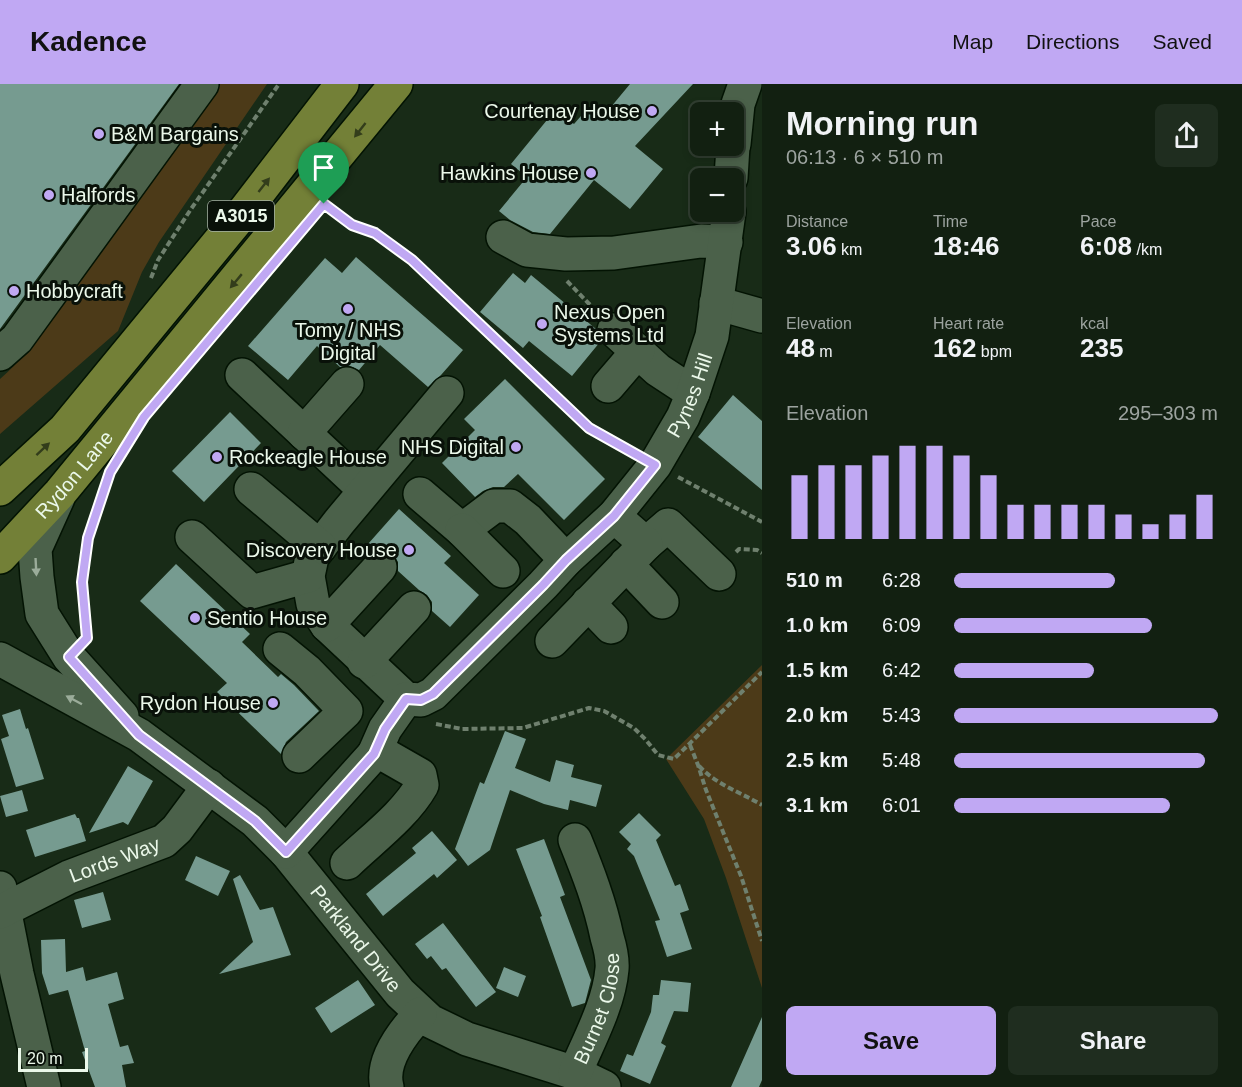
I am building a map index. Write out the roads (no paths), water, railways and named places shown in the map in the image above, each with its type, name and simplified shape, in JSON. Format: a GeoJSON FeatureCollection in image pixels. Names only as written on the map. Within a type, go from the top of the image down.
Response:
{"type":"FeatureCollection","features":[{"type":"Feature","properties":{"kind":"main road","name":"Rydon Lane"},"geometry":{"type":"LineString","coordinates":[[0,489],[65,429],[242,214],[342,84]]}},
{"type":"Feature","properties":{"kind":"main road","name":"Rydon Lane"},"geometry":{"type":"LineString","coordinates":[[0,556],[60,493],[396,84]]}},
{"type":"Feature","properties":{"kind":"street"},"geometry":{"type":"LineString","coordinates":[[0,354],[17,339],[202,84]]}},
{"type":"Feature","properties":{"kind":"street"},"geometry":{"type":"LineString","coordinates":[[744,102],[745,84]]}},
{"type":"Feature","properties":{"kind":"street"},"geometry":{"type":"LineString","coordinates":[[503,237],[527,250],[566,254],[614,253],[701,241],[727,227]]}},
{"type":"Feature","properties":{"kind":"street","name":"Pynes Hill"},"geometry":{"type":"LineString","coordinates":[[286,852],[374,754],[385,729],[413,699],[433,694],[566,560],[614,516],[655,465],[683,417],[712,336],[727,227]]}},
{"type":"Feature","properties":{"kind":"street"},"geometry":{"type":"LineString","coordinates":[[716,303],[762,316]]}},
{"type":"Feature","properties":{"kind":"street"},"geometry":{"type":"LineString","coordinates":[[608,386],[626,341],[658,370],[693,393]]}},
{"type":"Feature","properties":{"kind":"street"},"geometry":{"type":"LineString","coordinates":[[242,375],[365,490]]}},
{"type":"Feature","properties":{"kind":"street"},"geometry":{"type":"LineString","coordinates":[[304,433],[347,384]]}},
{"type":"Feature","properties":{"kind":"street"},"geometry":{"type":"LineString","coordinates":[[192,537],[252,592],[314,562],[365,490],[447,393]]}},
{"type":"Feature","properties":{"kind":"street"},"geometry":{"type":"LineString","coordinates":[[251,489],[314,562],[313,604],[333,632],[364,662],[413,699]]}},
{"type":"Feature","properties":{"kind":"street","name":"A3015"},"geometry":{"type":"LineString","coordinates":[[0,542],[60,493]]}},
{"type":"Feature","properties":{"kind":"street","name":"Parkland Drive"},"geometry":{"type":"LineString","coordinates":[[60,493],[35,549],[42,614],[69,657],[139,735]]}},
{"type":"Feature","properties":{"kind":"street"},"geometry":{"type":"LineString","coordinates":[[420,494],[503,571]]}},
{"type":"Feature","properties":{"kind":"street"},"geometry":{"type":"LineString","coordinates":[[462,531],[494,506],[510,506],[528,520],[566,560]]}},
{"type":"Feature","properties":{"kind":"street"},"geometry":{"type":"LineString","coordinates":[[614,516],[662,602]]}},
{"type":"Feature","properties":{"kind":"street"},"geometry":{"type":"LineString","coordinates":[[552,641],[636,554],[668,525],[719,574]]}},
{"type":"Feature","properties":{"kind":"street"},"geometry":{"type":"LineString","coordinates":[[307,671],[380,567]]}},
{"type":"Feature","properties":{"kind":"street"},"geometry":{"type":"LineString","coordinates":[[588,603],[611,627]]}},
{"type":"Feature","properties":{"kind":"street"},"geometry":{"type":"LineString","coordinates":[[364,662],[414,608]]}},
{"type":"Feature","properties":{"kind":"street"},"geometry":{"type":"LineString","coordinates":[[280,648],[307,671],[346,711],[299,756]]}},
{"type":"Feature","properties":{"kind":"street","name":"Parkland Drive"},"geometry":{"type":"LineString","coordinates":[[0,659],[139,735],[255,821],[286,852],[400,993],[420,1014],[467,1039],[575,1073],[604,1087]]}},
{"type":"Feature","properties":{"kind":"street"},"geometry":{"type":"LineString","coordinates":[[347,863],[395,818],[418,793],[422,785],[424,768],[374,754]]}},
{"type":"Feature","properties":{"kind":"street","name":"Lords Way"},"geometry":{"type":"LineString","coordinates":[[2,903],[164,841],[177,829],[209,786]]}},
{"type":"Feature","properties":{"kind":"street","name":"Burnet Close"},"geometry":{"type":"LineString","coordinates":[[575,840],[593,883],[603,918],[612,966],[611,980],[600,1014],[575,1073]]}},
{"type":"Feature","properties":{"kind":"street"},"geometry":{"type":"LineString","coordinates":[[2,903],[44,1087]]}},
{"type":"Feature","properties":{"kind":"street"},"geometry":{"type":"LineString","coordinates":[[387,1087],[387,1069],[394,1049],[405,1030],[420,1014]]}},
{"type":"Feature","properties":{"kind":"place","name":"Courtenay House"},"geometry":{"type":"Point","coordinates":[652,111]}},
{"type":"Feature","properties":{"kind":"place","name":"B&M Bargains"},"geometry":{"type":"Point","coordinates":[99,134]}},
{"type":"Feature","properties":{"kind":"place","name":"Hawkins House"},"geometry":{"type":"Point","coordinates":[591,173]}},
{"type":"Feature","properties":{"kind":"place","name":"Halfords"},"geometry":{"type":"Point","coordinates":[49,195]}},
{"type":"Feature","properties":{"kind":"place","name":"Hobbycraft"},"geometry":{"type":"Point","coordinates":[14,291]}},
{"type":"Feature","properties":{"kind":"place","name":"Tomy / NHS Digital"},"geometry":{"type":"Point","coordinates":[348,309]}},
{"type":"Feature","properties":{"kind":"place","name":"Nexus Open Systems Ltd"},"geometry":{"type":"Point","coordinates":[542,324]}},
{"type":"Feature","properties":{"kind":"place","name":"NHS Digital"},"geometry":{"type":"Point","coordinates":[516,447]}},
{"type":"Feature","properties":{"kind":"place","name":"Rockeagle House"},"geometry":{"type":"Point","coordinates":[217,457]}},
{"type":"Feature","properties":{"kind":"place","name":"Discovery House"},"geometry":{"type":"Point","coordinates":[409,550]}},
{"type":"Feature","properties":{"kind":"place","name":"Sentio House"},"geometry":{"type":"Point","coordinates":[195,618]}},
{"type":"Feature","properties":{"kind":"place","name":"Rydon House"},"geometry":{"type":"Point","coordinates":[273,703]}}]}
